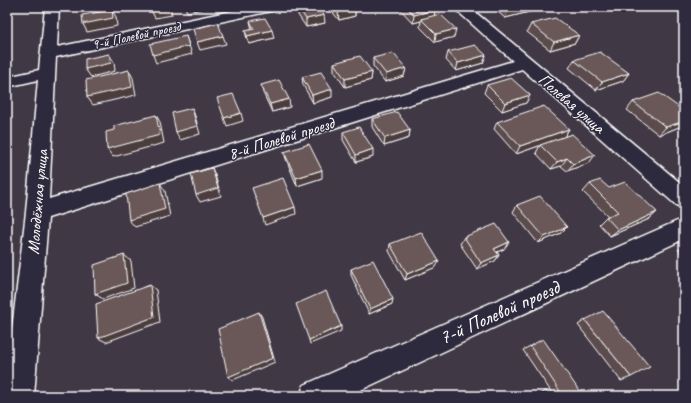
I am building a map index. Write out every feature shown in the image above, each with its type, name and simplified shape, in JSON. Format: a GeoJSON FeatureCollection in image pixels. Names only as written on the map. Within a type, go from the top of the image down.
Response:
{"type":"FeatureCollection","features":[{"type":"Feature","properties":{"kind":"street","name":"Молодёжная улица"},"geometry":{"type":"LineString","coordinates":[[19,396],[37,212],[52,7]]}},
{"type":"Feature","properties":{"kind":"street","name":"9-й Полевой проезд"},"geometry":{"type":"LineString","coordinates":[[7,82],[47,64],[272,7]]}},
{"type":"Feature","properties":{"kind":"street","name":"Полевая улица"},"geometry":{"type":"LineString","coordinates":[[460,7],[684,200]]}},
{"type":"Feature","properties":{"kind":"street","name":"8-й Полевой проезд"},"geometry":{"type":"LineString","coordinates":[[37,212],[525,63]]}},
{"type":"Feature","properties":{"kind":"street","name":"7-й Полевой проезд"},"geometry":{"type":"LineString","coordinates":[[315,396],[684,228]]}},
{"type":"Feature","properties":{"kind":"building"},"geometry":{"type":"Polygon","coordinates":[[[150,7],[169,7],[151,10],[150,7]]]}},
{"type":"Feature","properties":{"kind":"building"},"geometry":{"type":"Polygon","coordinates":[[[298,7],[318,7],[324,15],[306,19],[298,7]]]}},
{"type":"Feature","properties":{"kind":"building"},"geometry":{"type":"Polygon","coordinates":[[[335,7],[354,7],[355,8],[338,12],[335,7]]]}},
{"type":"Feature","properties":{"kind":"building"},"geometry":{"type":"Polygon","coordinates":[[[407,7],[433,7],[435,10],[414,15],[407,7]]]}},
{"type":"Feature","properties":{"kind":"building"},"geometry":{"type":"Polygon","coordinates":[[[505,7],[520,7],[508,10],[505,7]]]}},
{"type":"Feature","properties":{"kind":"building"},"geometry":{"type":"Polygon","coordinates":[[[112,10],[113,18],[83,24],[82,15],[112,10]]]}},
{"type":"Feature","properties":{"kind":"building"},"geometry":{"type":"Polygon","coordinates":[[[440,14],[456,29],[436,34],[421,19],[440,14]]]}},
{"type":"Feature","properties":{"kind":"building"},"geometry":{"type":"Polygon","coordinates":[[[265,18],[272,30],[247,36],[245,31],[254,29],[250,21],[265,18]]]}},
{"type":"Feature","properties":{"kind":"building"},"geometry":{"type":"Polygon","coordinates":[[[555,18],[579,35],[554,42],[531,24],[555,18]]]}},
{"type":"Feature","properties":{"kind":"building"},"geometry":{"type":"Polygon","coordinates":[[[218,23],[223,36],[197,42],[193,29],[218,23]]]}},
{"type":"Feature","properties":{"kind":"building"},"geometry":{"type":"Polygon","coordinates":[[[186,36],[189,46],[153,55],[150,44],[186,36]]]}},
{"type":"Feature","properties":{"kind":"building"},"geometry":{"type":"Polygon","coordinates":[[[475,45],[486,55],[458,63],[448,52],[475,45]]]}},
{"type":"Feature","properties":{"kind":"building"},"geometry":{"type":"Polygon","coordinates":[[[600,52],[629,73],[602,82],[574,60],[600,52]]]}},
{"type":"Feature","properties":{"kind":"building"},"geometry":{"type":"Polygon","coordinates":[[[393,53],[406,68],[386,74],[373,58],[393,53]]]}},
{"type":"Feature","properties":{"kind":"building"},"geometry":{"type":"Polygon","coordinates":[[[109,54],[111,63],[85,69],[85,59],[109,54]]]}},
{"type":"Feature","properties":{"kind":"building"},"geometry":{"type":"Polygon","coordinates":[[[360,56],[372,72],[345,79],[334,63],[360,56]]]}},
{"type":"Feature","properties":{"kind":"building"},"geometry":{"type":"Polygon","coordinates":[[[129,70],[132,87],[87,97],[86,80],[129,70]]]}},
{"type":"Feature","properties":{"kind":"building"},"geometry":{"type":"Polygon","coordinates":[[[321,72],[332,89],[312,95],[302,77],[321,72]]]}},
{"type":"Feature","properties":{"kind":"building"},"geometry":{"type":"Polygon","coordinates":[[[511,78],[530,95],[505,103],[487,85],[511,78]]]}},
{"type":"Feature","properties":{"kind":"building"},"geometry":{"type":"Polygon","coordinates":[[[279,80],[289,99],[270,104],[261,85],[279,80]]]}},
{"type":"Feature","properties":{"kind":"building"},"geometry":{"type":"Polygon","coordinates":[[[659,93],[684,111],[684,121],[666,127],[633,102],[659,93]]]}},
{"type":"Feature","properties":{"kind":"building"},"geometry":{"type":"Polygon","coordinates":[[[233,94],[241,113],[224,118],[217,98],[233,94]]]}},
{"type":"Feature","properties":{"kind":"building"},"geometry":{"type":"Polygon","coordinates":[[[544,106],[569,129],[520,146],[497,122],[544,106]]]}},
{"type":"Feature","properties":{"kind":"building"},"geometry":{"type":"Polygon","coordinates":[[[192,108],[197,126],[176,132],[172,113],[192,108]]]}},
{"type":"Feature","properties":{"kind":"building"},"geometry":{"type":"Polygon","coordinates":[[[397,112],[410,130],[385,138],[372,119],[397,112]]]}},
{"type":"Feature","properties":{"kind":"building"},"geometry":{"type":"Polygon","coordinates":[[[156,115],[160,135],[107,149],[106,132],[114,130],[114,126],[156,115]]]}},
{"type":"Feature","properties":{"kind":"building"},"geometry":{"type":"Polygon","coordinates":[[[359,127],[373,149],[356,155],[343,132],[359,127]]]}},
{"type":"Feature","properties":{"kind":"building"},"geometry":{"type":"Polygon","coordinates":[[[572,134],[595,155],[573,164],[567,158],[557,162],[540,145],[572,134]]]}},
{"type":"Feature","properties":{"kind":"building"},"geometry":{"type":"Polygon","coordinates":[[[309,144],[322,170],[296,178],[284,152],[309,144]]]}},
{"type":"Feature","properties":{"kind":"building"},"geometry":{"type":"Polygon","coordinates":[[[212,168],[218,188],[196,195],[191,174],[212,168]]]}},
{"type":"Feature","properties":{"kind":"building"},"geometry":{"type":"Polygon","coordinates":[[[283,178],[295,207],[263,218],[252,188],[283,178]]]}},
{"type":"Feature","properties":{"kind":"building"},"geometry":{"type":"Polygon","coordinates":[[[600,180],[609,188],[625,182],[657,212],[618,230],[606,217],[618,212],[590,184],[600,180]]]}},
{"type":"Feature","properties":{"kind":"building"},"geometry":{"type":"Polygon","coordinates":[[[160,183],[165,209],[129,220],[126,194],[160,183]]]}},
{"type":"Feature","properties":{"kind":"building"},"geometry":{"type":"Polygon","coordinates":[[[540,196],[567,227],[544,237],[517,205],[540,196]]]}},
{"type":"Feature","properties":{"kind":"building"},"geometry":{"type":"Polygon","coordinates":[[[496,224],[509,242],[494,249],[499,255],[481,263],[464,237],[496,224]]]}},
{"type":"Feature","properties":{"kind":"building"},"geometry":{"type":"Polygon","coordinates":[[[421,232],[439,261],[407,274],[390,244],[421,232]]]}},
{"type":"Feature","properties":{"kind":"building"},"geometry":{"type":"Polygon","coordinates":[[[124,255],[127,283],[95,294],[94,265],[124,255]]]}},
{"type":"Feature","properties":{"kind":"building"},"geometry":{"type":"Polygon","coordinates":[[[373,260],[393,299],[370,309],[351,269],[373,260]]]}},
{"type":"Feature","properties":{"kind":"building"},"geometry":{"type":"Polygon","coordinates":[[[150,285],[154,317],[98,338],[96,304],[150,285]]]}},
{"type":"Feature","properties":{"kind":"building"},"geometry":{"type":"Polygon","coordinates":[[[326,291],[341,326],[309,340],[296,304],[326,291]]]}},
{"type":"Feature","properties":{"kind":"building"},"geometry":{"type":"Polygon","coordinates":[[[603,311],[650,367],[631,377],[585,320],[603,311]]]}},
{"type":"Feature","properties":{"kind":"building"},"geometry":{"type":"Polygon","coordinates":[[[259,312],[273,358],[228,377],[218,329],[259,312]]]}},
{"type":"Feature","properties":{"kind":"building"},"geometry":{"type":"Polygon","coordinates":[[[543,339],[583,396],[563,396],[530,346],[543,339]]]}},
{"type":"Feature","properties":{"kind":"building"},"geometry":{"type":"Polygon","coordinates":[[[546,391],[549,396],[537,396],[546,391]]]}}]}
